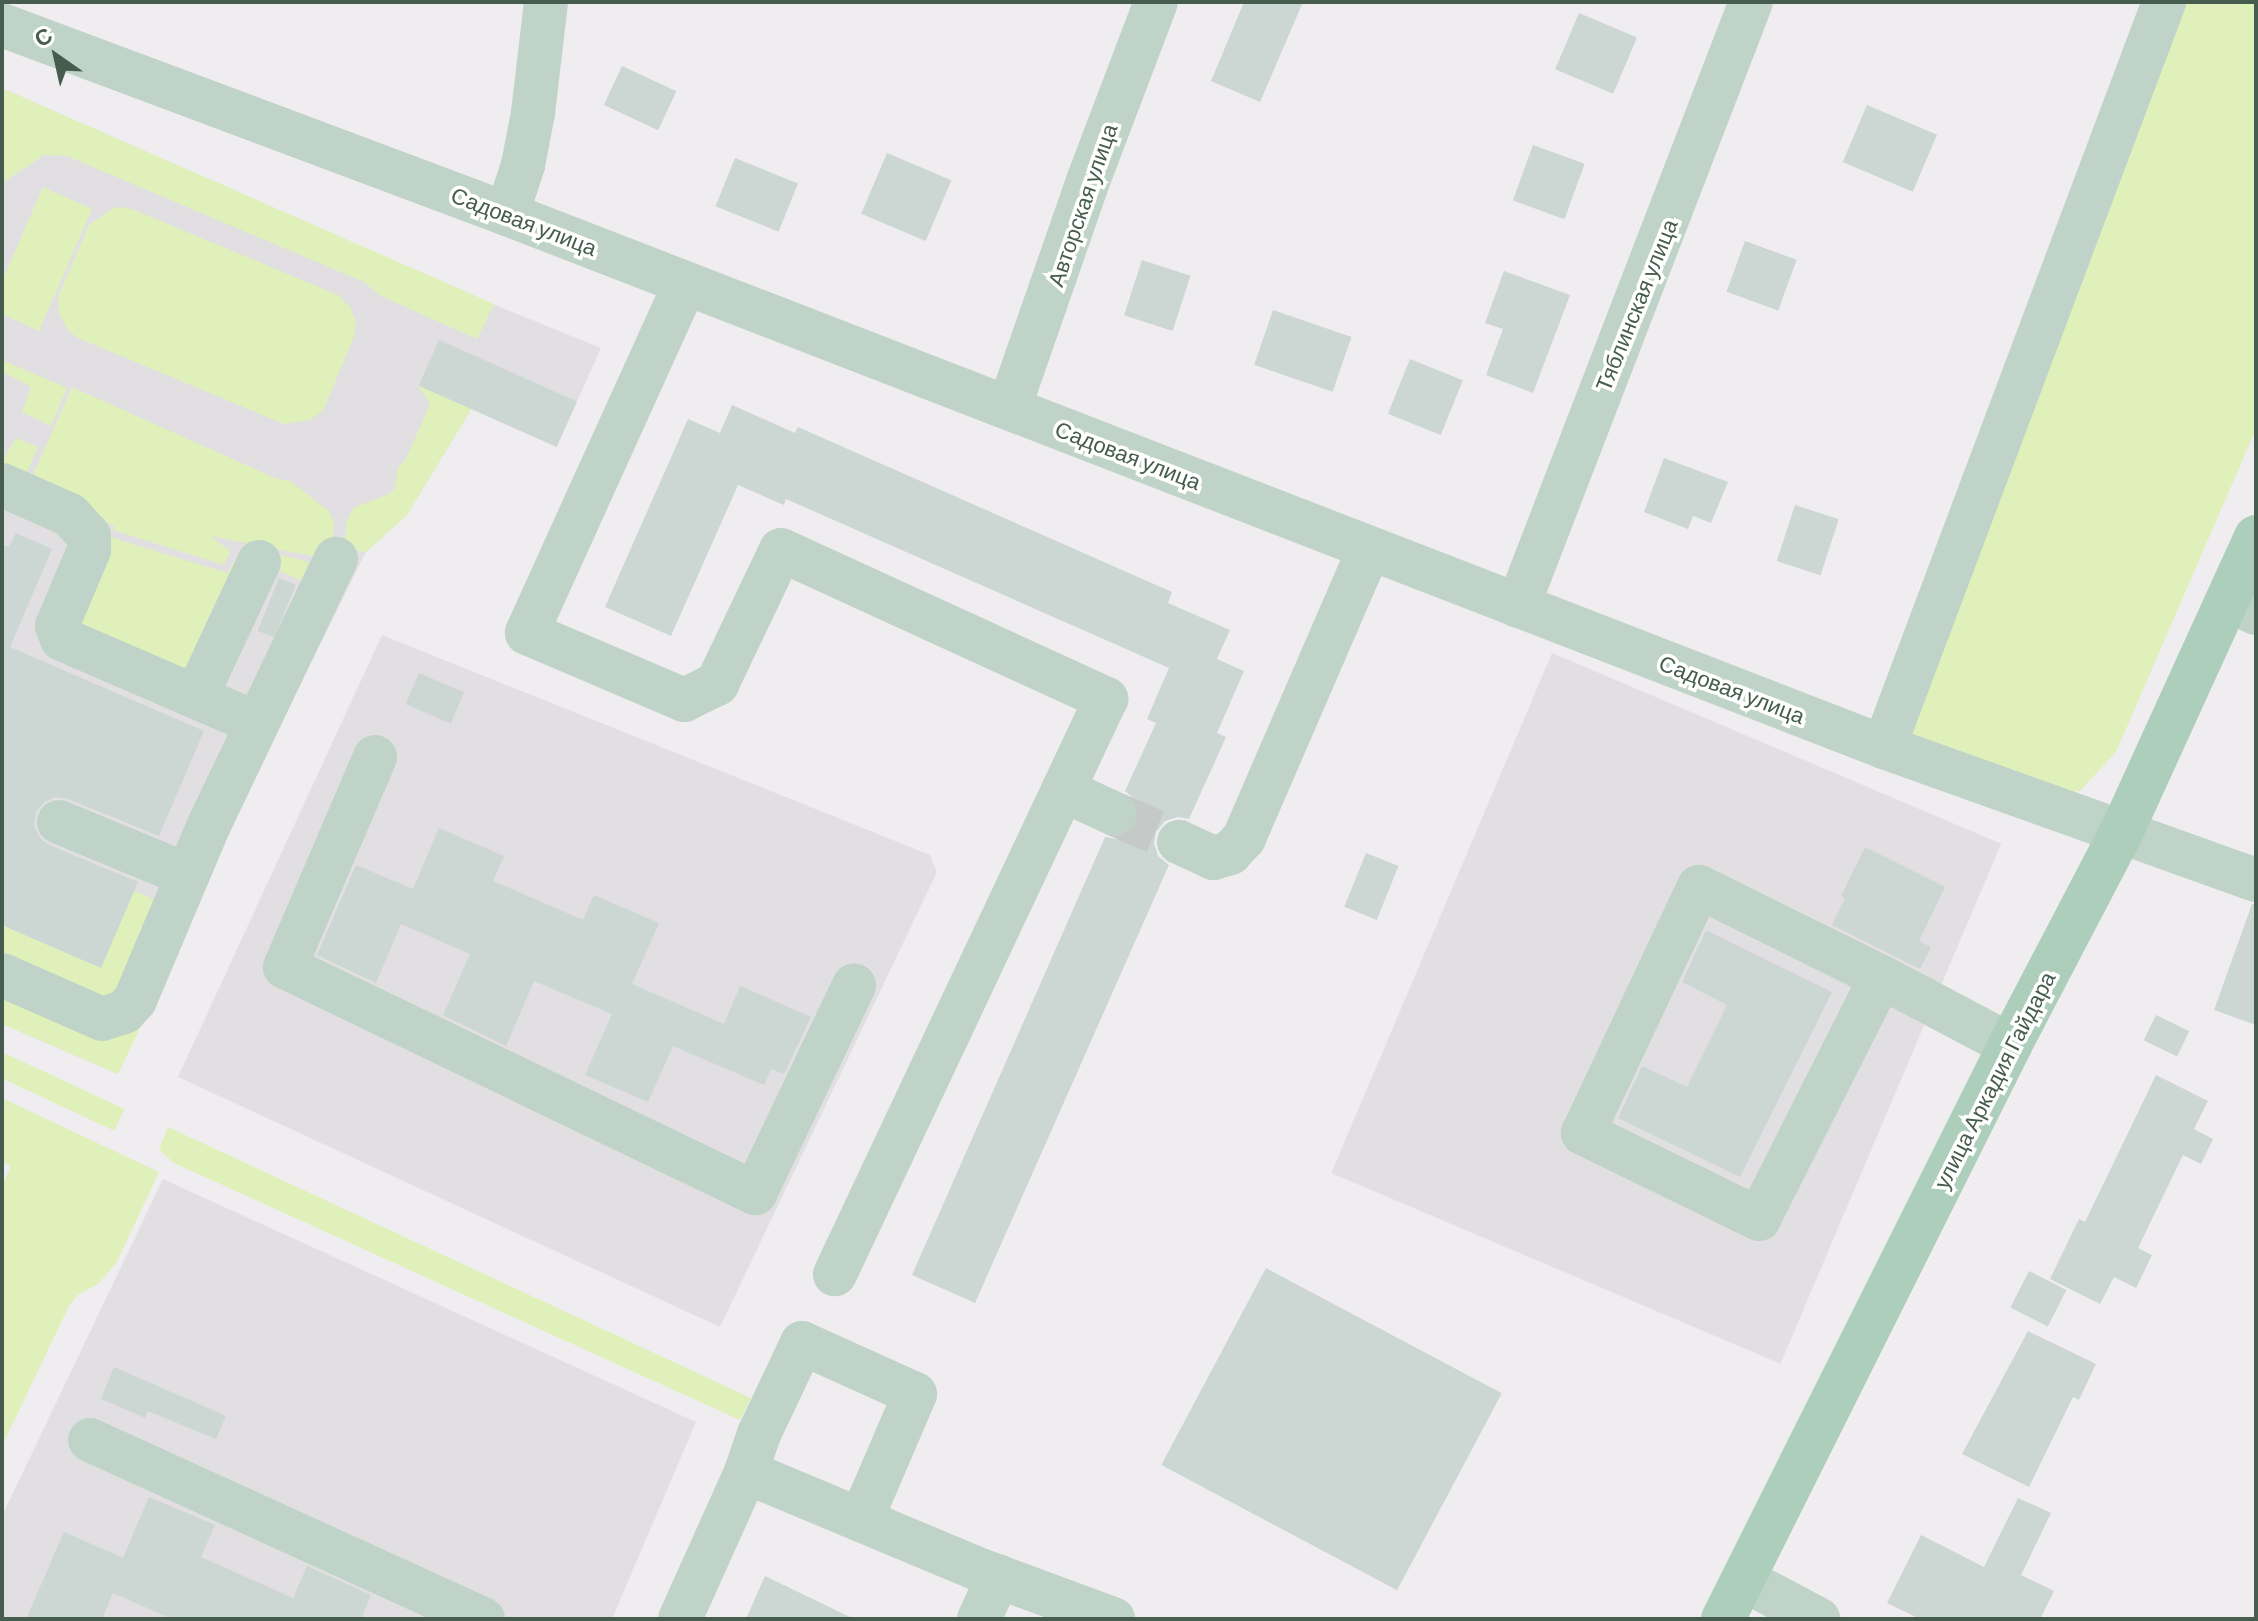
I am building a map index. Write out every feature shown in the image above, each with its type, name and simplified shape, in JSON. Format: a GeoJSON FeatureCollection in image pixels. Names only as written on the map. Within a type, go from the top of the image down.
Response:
{"type":"FeatureCollection","features":[{"type":"Feature","properties":{"kind":"main road","name":"улица Аркадия Гайдара"},"geometry":{"type":"LineString","coordinates":[[1723,1619],[2010,1045],[2242,606],[2256,537]]}},
{"type":"Feature","properties":{"kind":"street"},"geometry":{"type":"LineString","coordinates":[[507,214],[523,165],[533,113],[546,2]]}},
{"type":"Feature","properties":{"kind":"street","name":"Авторская улица"},"geometry":{"type":"LineString","coordinates":[[1009,408],[1088,181],[1156,2]]}},
{"type":"Feature","properties":{"kind":"street","name":"Тяблинская улица"},"geometry":{"type":"LineString","coordinates":[[1518,606],[1751,2]]}},
{"type":"Feature","properties":{"kind":"street"},"geometry":{"type":"LineString","coordinates":[[1884,747],[2164,2]]}},
{"type":"Feature","properties":{"kind":"street","name":"Садовая улица"},"geometry":{"type":"LineString","coordinates":[[2,25],[507,214],[1884,747],[2256,880]]}},
{"type":"Feature","properties":{"kind":"street"},"geometry":{"type":"LineString","coordinates":[[685,284],[527,633],[684,700],[717,684],[781,550],[1106,699],[835,1274]]}},
{"type":"Feature","properties":{"kind":"street"},"geometry":{"type":"LineString","coordinates":[[2,485],[70,515],[89,536],[89,550],[57,626],[62,639],[256,723]]}},
{"type":"Feature","properties":{"kind":"street"},"geometry":{"type":"LineString","coordinates":[[1179,842],[1213,858],[1230,853],[1244,838],[1369,549]]}},
{"type":"Feature","properties":{"kind":"street"},"geometry":{"type":"LineString","coordinates":[[2,975],[92,1017],[118,1016],[138,994],[187,875],[256,723],[336,559]]}},
{"type":"Feature","properties":{"kind":"street"},"geometry":{"type":"LineString","coordinates":[[196,697],[259,562]]}},
{"type":"Feature","properties":{"kind":"street"},"geometry":{"type":"LineString","coordinates":[[375,757],[285,967],[755,1193],[854,985]]}},
{"type":"Feature","properties":{"kind":"street"},"geometry":{"type":"LineString","coordinates":[[1063,790],[1115,814]]}},
{"type":"Feature","properties":{"kind":"street"},"geometry":{"type":"LineString","coordinates":[[59,822],[187,875]]}},
{"type":"Feature","properties":{"kind":"street"},"geometry":{"type":"LineString","coordinates":[[1881,977],[1759,1219],[1583,1133],[1699,887],[1881,977],[2010,1045]]}},
{"type":"Feature","properties":{"kind":"street"},"geometry":{"type":"LineString","coordinates":[[680,1619],[802,1343],[915,1394],[861,1520]]}},
{"type":"Feature","properties":{"kind":"street"},"geometry":{"type":"LineString","coordinates":[[90,1440],[483,1619]]}},
{"type":"Feature","properties":{"kind":"street"},"geometry":{"type":"LineString","coordinates":[[753,1453],[861,1520],[1113,1619]]}},
{"type":"Feature","properties":{"kind":"street"},"geometry":{"type":"LineString","coordinates":[[979,1619],[999,1576]]}},
{"type":"Feature","properties":{"kind":"street"},"geometry":{"type":"LineString","coordinates":[[1744,1580],[1818,1619]]}},
{"type":"Feature","properties":{"kind":"shaded area"},"geometry":{"type":"Polygon","coordinates":[[[4,89],[490,303],[601,348],[557,446],[472,408],[407,515],[366,552],[257,772],[118,1074],[2,1024],[4,89]]]}},
{"type":"Feature","properties":{"kind":"shaded area"},"geometry":{"type":"Polygon","coordinates":[[[382,635],[930,855],[937,872],[720,1327],[178,1077],[382,635]]]}},
{"type":"Feature","properties":{"kind":"shaded area"},"geometry":{"type":"Polygon","coordinates":[[[1552,653],[2001,844],[1780,1364],[1331,1173],[1552,653]]]}},
{"type":"Feature","properties":{"kind":"shaded area"},"geometry":{"type":"Polygon","coordinates":[[[163,1179],[696,1422],[612,1619],[2,1619],[2,1516],[163,1179]]]}},
{"type":"Feature","properties":{"kind":"green space"},"geometry":{"type":"Polygon","coordinates":[[[2181,2],[2256,2],[2256,429],[2116,752],[2080,791],[2055,793],[1916,744],[1907,719],[2181,2]]]}},
{"type":"Feature","properties":{"kind":"green space"},"geometry":{"type":"Polygon","coordinates":[[[4,89],[494,304],[477,339],[379,295],[364,282],[67,156],[44,155],[2,183],[4,89]]]}},
{"type":"Feature","properties":{"kind":"green space"},"geometry":{"type":"Polygon","coordinates":[[[43,187],[92,209],[39,331],[2,314],[2,281],[43,187]]]}},
{"type":"Feature","properties":{"kind":"green space"},"geometry":{"type":"Polygon","coordinates":[[[115,207],[132,209],[338,295],[350,307],[356,322],[354,336],[324,409],[310,420],[284,424],[78,338],[67,329],[59,313],[58,297],[89,225],[115,207]]]}},
{"type":"Feature","properties":{"kind":"green space"},"geometry":{"type":"Polygon","coordinates":[[[2,360],[67,388],[51,426],[22,412],[31,387],[4,373],[2,376],[2,360]]]}},
{"type":"Feature","properties":{"kind":"green space"},"geometry":{"type":"Polygon","coordinates":[[[418,385],[472,408],[407,515],[366,552],[345,549],[346,523],[353,508],[389,494],[395,488],[398,467],[406,459],[430,404],[418,385]]]}},
{"type":"Feature","properties":{"kind":"green space"},"geometry":{"type":"Polygon","coordinates":[[[72,387],[277,479],[290,481],[329,511],[334,523],[332,551],[317,557],[210,536],[230,551],[224,565],[113,530],[114,526],[28,486],[72,387]]]}},
{"type":"Feature","properties":{"kind":"green space"},"geometry":{"type":"Polygon","coordinates":[[[16,438],[38,447],[22,483],[2,474],[2,462],[16,438]]]}},
{"type":"Feature","properties":{"kind":"green space"},"geometry":{"type":"Polygon","coordinates":[[[110,537],[227,573],[239,553],[242,556],[202,654],[183,671],[92,646],[71,615],[110,537]]]}},
{"type":"Feature","properties":{"kind":"green space"},"geometry":{"type":"Polygon","coordinates":[[[278,554],[309,562],[302,581],[246,556],[278,554]]]}},
{"type":"Feature","properties":{"kind":"green space"},"geometry":{"type":"Polygon","coordinates":[[[134,891],[168,905],[117,1003],[2,969],[2,925],[101,968],[134,891]]]}},
{"type":"Feature","properties":{"kind":"green space"},"geometry":{"type":"Polygon","coordinates":[[[2,990],[150,1007],[118,1074],[2,1024],[2,990]]]}},
{"type":"Feature","properties":{"kind":"green space"},"geometry":{"type":"Polygon","coordinates":[[[2,1052],[124,1109],[114,1131],[2,1078],[2,1052]]]}},
{"type":"Feature","properties":{"kind":"green space"},"geometry":{"type":"Polygon","coordinates":[[[2,1098],[159,1172],[117,1262],[99,1283],[78,1295],[69,1306],[2,1446],[2,1186],[11,1166],[2,1162],[2,1098]]]}},
{"type":"Feature","properties":{"kind":"green space"},"geometry":{"type":"Polygon","coordinates":[[[168,1127],[751,1398],[740,1420],[174,1163],[159,1150],[168,1127]]]}},
{"type":"Feature","properties":{"kind":"building"},"geometry":{"type":"Polygon","coordinates":[[[1244,2],[1303,2],[1260,102],[1211,81],[1244,2]]]}},
{"type":"Feature","properties":{"kind":"building"},"geometry":{"type":"Polygon","coordinates":[[[1579,13],[1637,38],[1613,94],[1555,69],[1579,13]]]}},
{"type":"Feature","properties":{"kind":"building"},"geometry":{"type":"Polygon","coordinates":[[[622,66],[676,91],[658,130],[604,105],[622,66]]]}},
{"type":"Feature","properties":{"kind":"building"},"geometry":{"type":"Polygon","coordinates":[[[1867,105],[1937,135],[1913,192],[1843,162],[1867,105]]]}},
{"type":"Feature","properties":{"kind":"building"},"geometry":{"type":"Polygon","coordinates":[[[1533,145],[1585,164],[1565,219],[1513,200],[1533,145]]]}},
{"type":"Feature","properties":{"kind":"building"},"geometry":{"type":"Polygon","coordinates":[[[887,153],[951,180],[926,241],[861,214],[887,153]]]}},
{"type":"Feature","properties":{"kind":"building"},"geometry":{"type":"Polygon","coordinates":[[[735,158],[798,183],[779,232],[716,206],[735,158]]]}},
{"type":"Feature","properties":{"kind":"building"},"geometry":{"type":"Polygon","coordinates":[[[1745,241],[1797,260],[1778,311],[1727,292],[1745,241]]]}},
{"type":"Feature","properties":{"kind":"building"},"geometry":{"type":"Polygon","coordinates":[[[1142,260],[1191,276],[1173,331],[1124,315],[1142,260]]]}},
{"type":"Feature","properties":{"kind":"building"},"geometry":{"type":"Polygon","coordinates":[[[1504,271],[1570,295],[1533,393],[1486,375],[1503,329],[1485,323],[1504,271]]]}},
{"type":"Feature","properties":{"kind":"building"},"geometry":{"type":"Polygon","coordinates":[[[1273,310],[1351,337],[1333,392],[1254,365],[1273,310]]]}},
{"type":"Feature","properties":{"kind":"building"},"geometry":{"type":"Polygon","coordinates":[[[439,340],[577,401],[557,447],[419,386],[439,340]]]}},
{"type":"Feature","properties":{"kind":"building"},"geometry":{"type":"Polygon","coordinates":[[[1410,359],[1463,380],[1441,435],[1388,414],[1410,359]]]}},
{"type":"Feature","properties":{"kind":"building"},"geometry":{"type":"Polygon","coordinates":[[[732,405],[795,433],[798,427],[1172,592],[1168,603],[1230,630],[1217,659],[1244,671],[1217,733],[1226,737],[1189,819],[1178,817],[1165,821],[1156,832],[1154,843],[1158,856],[1169,865],[975,1303],[912,1275],[1105,837],[1116,839],[1129,835],[1138,824],[1140,811],[1136,800],[1125,791],[1156,723],[1147,719],[1169,668],[786,499],[784,505],[738,485],[671,636],[605,607],[688,419],[720,433],[732,405]]]}},
{"type":"Feature","properties":{"kind":"building"},"geometry":{"type":"Polygon","coordinates":[[[1664,458],[1728,482],[1711,523],[1693,516],[1688,529],[1644,512],[1664,458]]]}},
{"type":"Feature","properties":{"kind":"building"},"geometry":{"type":"Polygon","coordinates":[[[1795,505],[1839,519],[1821,575],[1777,561],[1795,505]]]}},
{"type":"Feature","properties":{"kind":"building"},"geometry":{"type":"Polygon","coordinates":[[[16,533],[52,549],[10,647],[204,731],[159,836],[68,799],[55,797],[44,802],[36,812],[34,826],[40,838],[49,845],[138,882],[101,968],[2,925],[2,544],[9,547],[16,533]]]}},
{"type":"Feature","properties":{"kind":"building"},"geometry":{"type":"Polygon","coordinates":[[[279,578],[296,585],[274,638],[258,631],[279,578]]]}},
{"type":"Feature","properties":{"kind":"building"},"geometry":{"type":"Polygon","coordinates":[[[419,673],[464,692],[451,723],[406,704],[419,673]]]}},
{"type":"Feature","properties":{"kind":"building"},"geometry":{"type":"Polygon","coordinates":[[[439,828],[504,856],[493,881],[583,920],[594,895],[659,923],[632,984],[724,1024],[740,986],[811,1017],[784,1074],[771,1069],[764,1085],[673,1046],[648,1102],[585,1075],[612,1014],[534,981],[506,1046],[443,1015],[470,954],[401,924],[376,983],[317,955],[356,865],[413,889],[439,828]]]}},
{"type":"Feature","properties":{"kind":"building"},"geometry":{"type":"Polygon","coordinates":[[[1865,847],[1945,887],[1919,941],[1931,947],[1920,969],[1832,925],[1845,898],[1841,896],[1865,847]]]}},
{"type":"Feature","properties":{"kind":"building"},"geometry":{"type":"Polygon","coordinates":[[[1366,853],[1398,866],[1377,920],[1344,907],[1366,853]]]}},
{"type":"Feature","properties":{"kind":"building"},"geometry":{"type":"Polygon","coordinates":[[[2252,904],[2256,904],[2256,1025],[2214,1010],[2252,904]]]}},
{"type":"Feature","properties":{"kind":"building"},"geometry":{"type":"Polygon","coordinates":[[[1706,930],[1832,992],[1740,1177],[1618,1118],[1642,1066],[1687,1087],[1727,1005],[1682,982],[1706,930]]]}},
{"type":"Feature","properties":{"kind":"building"},"geometry":{"type":"Polygon","coordinates":[[[2156,1015],[2189,1031],[2177,1056],[2144,1040],[2156,1015]]]}},
{"type":"Feature","properties":{"kind":"building"},"geometry":{"type":"Polygon","coordinates":[[[2156,1075],[2208,1101],[2194,1129],[2213,1139],[2201,1164],[2183,1155],[2138,1248],[2152,1255],[2136,1288],[2114,1277],[2100,1304],[2050,1279],[2079,1219],[2085,1222],[2156,1075]]]}},
{"type":"Feature","properties":{"kind":"building"},"geometry":{"type":"Polygon","coordinates":[[[1266,1268],[1502,1393],[1397,1590],[1161,1465],[1266,1268]]]}},
{"type":"Feature","properties":{"kind":"building"},"geometry":{"type":"Polygon","coordinates":[[[2029,1271],[2066,1290],[2048,1327],[2010,1308],[2029,1271]]]}},
{"type":"Feature","properties":{"kind":"building"},"geometry":{"type":"Polygon","coordinates":[[[2028,1331],[2096,1364],[2079,1400],[2073,1397],[2029,1487],[1962,1454],[2028,1331]]]}},
{"type":"Feature","properties":{"kind":"building"},"geometry":{"type":"Polygon","coordinates":[[[114,1367],[226,1416],[216,1439],[148,1411],[145,1418],[101,1399],[114,1367]]]}},
{"type":"Feature","properties":{"kind":"building"},"geometry":{"type":"Polygon","coordinates":[[[149,1497],[215,1525],[201,1557],[293,1598],[307,1566],[371,1595],[361,1619],[172,1619],[113,1593],[102,1619],[26,1619],[64,1532],[123,1558],[149,1497]]]}},
{"type":"Feature","properties":{"kind":"building"},"geometry":{"type":"Polygon","coordinates":[[[2018,1498],[2051,1513],[2021,1575],[2054,1591],[2040,1619],[1920,1619],[1887,1603],[1921,1535],[1984,1567],[2018,1498]]]}},
{"type":"Feature","properties":{"kind":"building"},"geometry":{"type":"Polygon","coordinates":[[[765,1576],[854,1619],[746,1619],[765,1576]]]}},
{"type":"Feature","properties":{"kind":"tunnel"},"geometry":{"type":"LineString","coordinates":[[1115,814],[1179,842]]}}]}
